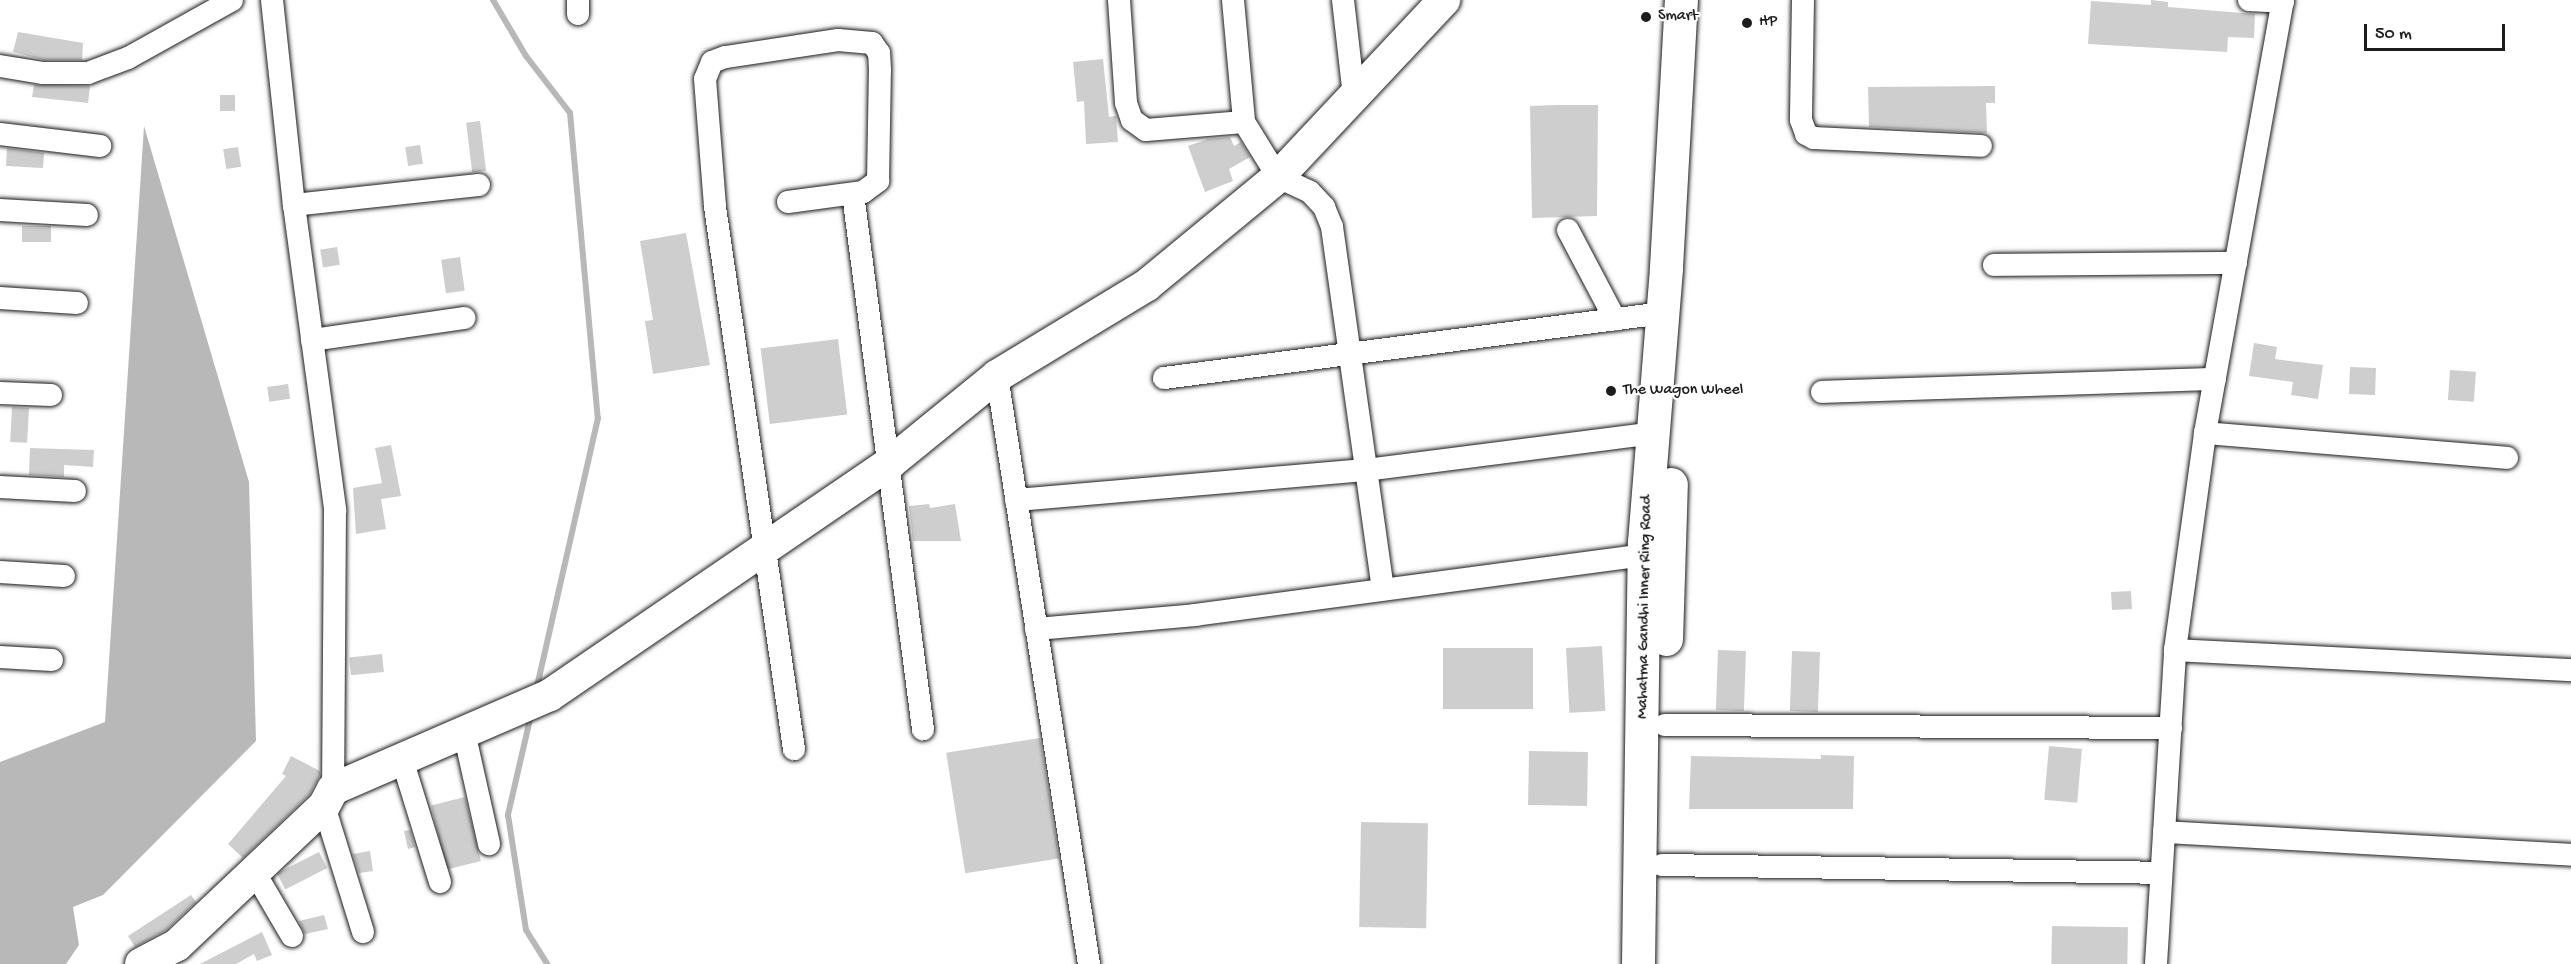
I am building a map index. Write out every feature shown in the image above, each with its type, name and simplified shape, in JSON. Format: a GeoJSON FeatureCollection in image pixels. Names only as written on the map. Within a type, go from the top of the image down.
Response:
{"type":"FeatureCollection","features":[{"type":"Feature","properties":{"kind":"main road","name":"Mahatma Gandhi Inner Ring Road"},"geometry":{"type":"LineString","coordinates":[[1638,964],[1644,555],[1663,313],[1680,0]]}},
{"type":"Feature","properties":{"kind":"main road","name":"Mahatma Gandhi Inner Ring Road"},"geometry":{"type":"LineString","coordinates":[[1660,964],[1668,531],[1701,0]]}},
{"type":"Feature","properties":{"kind":"street"},"geometry":{"type":"LineString","coordinates":[[0,66],[43,73],[88,73],[128,58],[232,0]]}},
{"type":"Feature","properties":{"kind":"street"},"geometry":{"type":"LineString","coordinates":[[273,0],[294,205],[334,510],[329,797],[363,932]]}},
{"type":"Feature","properties":{"kind":"street"},"geometry":{"type":"LineString","coordinates":[[1119,0],[1126,104],[1132,120],[1146,130],[1244,123]]}},
{"type":"Feature","properties":{"kind":"street"},"geometry":{"type":"LineString","coordinates":[[1233,0],[1244,123],[1278,177],[1310,192],[1324,207],[1332,227],[1383,589]]}},
{"type":"Feature","properties":{"kind":"street"},"geometry":{"type":"LineString","coordinates":[[1343,0],[1354,97]]}},
{"type":"Feature","properties":{"kind":"street"},"geometry":{"type":"LineString","coordinates":[[141,964],[179,955],[329,797],[401,756],[550,695],[766,545],[890,463],[997,376],[1147,285],[1278,177],[1444,0]]}},
{"type":"Feature","properties":{"kind":"street"},"geometry":{"type":"LineString","coordinates":[[1803,0],[1801,120],[1806,134],[1814,138],[1981,146]]}},
{"type":"Feature","properties":{"kind":"street"},"geometry":{"type":"LineString","coordinates":[[2156,964],[2175,650],[2205,433],[2283,1],[2249,0]]}},
{"type":"Feature","properties":{"kind":"street"},"geometry":{"type":"LineString","coordinates":[[788,202],[853,194],[873,186],[879,173],[879,53],[872,43],[838,40],[725,57],[712,62],[705,79],[715,207],[794,749]]}},
{"type":"Feature","properties":{"kind":"street"},"geometry":{"type":"LineString","coordinates":[[0,134],[100,146]]}},
{"type":"Feature","properties":{"kind":"street"},"geometry":{"type":"LineString","coordinates":[[294,205],[479,185]]}},
{"type":"Feature","properties":{"kind":"street"},"geometry":{"type":"LineString","coordinates":[[853,194],[923,729]]}},
{"type":"Feature","properties":{"kind":"street"},"geometry":{"type":"LineString","coordinates":[[0,210],[87,215]]}},
{"type":"Feature","properties":{"kind":"street"},"geometry":{"type":"LineString","coordinates":[[1568,230],[1615,319]]}},
{"type":"Feature","properties":{"kind":"street"},"geometry":{"type":"LineString","coordinates":[[1994,265],[2236,263]]}},
{"type":"Feature","properties":{"kind":"street"},"geometry":{"type":"LineString","coordinates":[[0,298],[76,303]]}},
{"type":"Feature","properties":{"kind":"street"},"geometry":{"type":"LineString","coordinates":[[1164,378],[1663,313]]}},
{"type":"Feature","properties":{"kind":"street"},"geometry":{"type":"LineString","coordinates":[[312,340],[464,318]]}},
{"type":"Feature","properties":{"kind":"street"},"geometry":{"type":"LineString","coordinates":[[997,376],[1089,964]]}},
{"type":"Feature","properties":{"kind":"street"},"geometry":{"type":"LineString","coordinates":[[1822,392],[2215,379]]}},
{"type":"Feature","properties":{"kind":"street"},"geometry":{"type":"LineString","coordinates":[[0,393],[51,395]]}},
{"type":"Feature","properties":{"kind":"street"},"geometry":{"type":"LineString","coordinates":[[1016,500],[1365,470],[1653,433]]}},
{"type":"Feature","properties":{"kind":"street"},"geometry":{"type":"LineString","coordinates":[[2205,433],[2507,458]]}},
{"type":"Feature","properties":{"kind":"street"},"geometry":{"type":"LineString","coordinates":[[0,487],[75,491]]}},
{"type":"Feature","properties":{"kind":"street"},"geometry":{"type":"LineString","coordinates":[[1036,629],[1195,615],[1644,555]]}},
{"type":"Feature","properties":{"kind":"street"},"geometry":{"type":"LineString","coordinates":[[0,572],[64,576]]}},
{"type":"Feature","properties":{"kind":"street"},"geometry":{"type":"LineString","coordinates":[[2175,650],[2571,670]]}},
{"type":"Feature","properties":{"kind":"street"},"geometry":{"type":"LineString","coordinates":[[0,657],[52,660]]}},
{"type":"Feature","properties":{"kind":"street"},"geometry":{"type":"LineString","coordinates":[[1665,725],[2171,728]]}},
{"type":"Feature","properties":{"kind":"street"},"geometry":{"type":"LineString","coordinates":[[464,732],[489,844]]}},
{"type":"Feature","properties":{"kind":"street"},"geometry":{"type":"LineString","coordinates":[[401,756],[440,882]]}},
{"type":"Feature","properties":{"kind":"street"},"geometry":{"type":"LineString","coordinates":[[2164,832],[2571,855]]}},
{"type":"Feature","properties":{"kind":"street"},"geometry":{"type":"LineString","coordinates":[[1662,865],[2162,873]]}},
{"type":"Feature","properties":{"kind":"street"},"geometry":{"type":"LineString","coordinates":[[255,873],[292,936]]}},
{"type":"Feature","properties":{"kind":"shaded area"},"geometry":{"type":"Polygon","coordinates":[[[144,126],[249,482],[256,741],[103,895],[73,907],[79,945],[66,964],[0,964],[0,762],[105,722],[144,126]]]}},
{"type":"Feature","properties":{"kind":"building"},"geometry":{"type":"Polygon","coordinates":[[[2151,0],[2168,2],[2168,7],[2255,14],[2254,38],[2228,37],[2227,52],[2088,44],[2091,1],[2151,5],[2151,0]]]}},
{"type":"Feature","properties":{"kind":"building"},"geometry":{"type":"Polygon","coordinates":[[[18,32],[83,43],[82,60],[44,60],[13,52],[18,32]]]}},
{"type":"Feature","properties":{"kind":"building"},"geometry":{"type":"Polygon","coordinates":[[[1103,59],[1109,117],[1116,116],[1118,142],[1086,144],[1084,101],[1077,102],[1073,62],[1103,59]]]}},
{"type":"Feature","properties":{"kind":"building"},"geometry":{"type":"Polygon","coordinates":[[[34,85],[90,86],[88,103],[32,97],[34,85]]]}},
{"type":"Feature","properties":{"kind":"building"},"geometry":{"type":"Polygon","coordinates":[[[1995,86],[1995,103],[1986,103],[1987,133],[1869,127],[1868,87],[1995,86]]]}},
{"type":"Feature","properties":{"kind":"building"},"geometry":{"type":"Polygon","coordinates":[[[220,95],[235,95],[235,111],[220,111],[220,95]]]}},
{"type":"Feature","properties":{"kind":"building"},"geometry":{"type":"Polygon","coordinates":[[[1598,105],[1597,216],[1532,218],[1530,106],[1598,105]]]}},
{"type":"Feature","properties":{"kind":"building"},"geometry":{"type":"Polygon","coordinates":[[[480,121],[486,171],[472,172],[466,123],[480,121]]]}},
{"type":"Feature","properties":{"kind":"building"},"geometry":{"type":"Polygon","coordinates":[[[1230,137],[1234,146],[1241,142],[1250,157],[1229,169],[1233,181],[1205,192],[1188,146],[1208,139],[1230,137]]]}},
{"type":"Feature","properties":{"kind":"building"},"geometry":{"type":"Polygon","coordinates":[[[420,145],[423,164],[408,166],[405,147],[420,145]]]}},
{"type":"Feature","properties":{"kind":"building"},"geometry":{"type":"Polygon","coordinates":[[[238,147],[241,167],[226,169],[223,149],[238,147]]]}},
{"type":"Feature","properties":{"kind":"building"},"geometry":{"type":"Polygon","coordinates":[[[7,148],[44,153],[43,168],[6,166],[7,148]]]}},
{"type":"Feature","properties":{"kind":"building"},"geometry":{"type":"Polygon","coordinates":[[[22,226],[51,226],[51,242],[22,242],[22,226]]]}},
{"type":"Feature","properties":{"kind":"building"},"geometry":{"type":"Polygon","coordinates":[[[686,233],[710,365],[653,374],[645,321],[653,320],[640,241],[686,233]]]}},
{"type":"Feature","properties":{"kind":"building"},"geometry":{"type":"Polygon","coordinates":[[[337,247],[340,265],[323,267],[320,250],[337,247]]]}},
{"type":"Feature","properties":{"kind":"building"},"geometry":{"type":"Polygon","coordinates":[[[460,257],[465,291],[446,293],[441,260],[460,257]]]}},
{"type":"Feature","properties":{"kind":"building"},"geometry":{"type":"Polygon","coordinates":[[[838,339],[847,414],[770,424],[761,349],[838,339]]]}},
{"type":"Feature","properties":{"kind":"building"},"geometry":{"type":"Polygon","coordinates":[[[2254,343],[2277,347],[2275,359],[2323,365],[2318,399],[2291,395],[2293,382],[2249,376],[2254,343]]]}},
{"type":"Feature","properties":{"kind":"building"},"geometry":{"type":"Polygon","coordinates":[[[2350,367],[2376,368],[2375,395],[2349,394],[2350,367]]]}},
{"type":"Feature","properties":{"kind":"building"},"geometry":{"type":"Polygon","coordinates":[[[2450,370],[2476,372],[2474,402],[2448,400],[2450,370]]]}},
{"type":"Feature","properties":{"kind":"building"},"geometry":{"type":"Polygon","coordinates":[[[288,384],[290,399],[269,402],[267,387],[288,384]]]}},
{"type":"Feature","properties":{"kind":"building"},"geometry":{"type":"Polygon","coordinates":[[[12,407],[29,408],[27,443],[10,442],[12,407]]]}},
{"type":"Feature","properties":{"kind":"building"},"geometry":{"type":"Polygon","coordinates":[[[391,445],[401,496],[381,499],[386,529],[356,534],[353,488],[382,483],[375,448],[391,445]]]}},
{"type":"Feature","properties":{"kind":"building"},"geometry":{"type":"Polygon","coordinates":[[[30,448],[94,450],[93,467],[64,465],[64,477],[29,475],[30,448]]]}},
{"type":"Feature","properties":{"kind":"building"},"geometry":{"type":"Polygon","coordinates":[[[929,504],[930,508],[955,504],[961,541],[913,541],[909,506],[929,504]]]}},
{"type":"Feature","properties":{"kind":"building"},"geometry":{"type":"Polygon","coordinates":[[[2131,591],[2132,609],[2112,610],[2111,592],[2131,591]]]}},
{"type":"Feature","properties":{"kind":"building"},"geometry":{"type":"Polygon","coordinates":[[[1602,646],[1605,711],[1569,713],[1566,648],[1602,646]]]}},
{"type":"Feature","properties":{"kind":"building"},"geometry":{"type":"Polygon","coordinates":[[[1443,648],[1533,648],[1533,709],[1443,709],[1443,648]]]}},
{"type":"Feature","properties":{"kind":"building"},"geometry":{"type":"Polygon","coordinates":[[[1718,650],[1746,651],[1744,711],[1716,710],[1718,650]]]}},
{"type":"Feature","properties":{"kind":"building"},"geometry":{"type":"Polygon","coordinates":[[[1792,651],[1820,652],[1818,712],[1790,711],[1792,651]]]}},
{"type":"Feature","properties":{"kind":"building"},"geometry":{"type":"Polygon","coordinates":[[[382,654],[384,672],[351,675],[349,657],[382,654]]]}},
{"type":"Feature","properties":{"kind":"building"},"geometry":{"type":"Polygon","coordinates":[[[1040,738],[1059,858],[965,873],[946,753],[1040,738]]]}},
{"type":"Feature","properties":{"kind":"building"},"geometry":{"type":"Polygon","coordinates":[[[2049,746],[2082,749],[2077,803],[2044,800],[2049,746]]]}},
{"type":"Feature","properties":{"kind":"building"},"geometry":{"type":"Polygon","coordinates":[[[1529,751],[1588,752],[1587,806],[1528,805],[1529,751]]]}},
{"type":"Feature","properties":{"kind":"building"},"geometry":{"type":"Polygon","coordinates":[[[1821,755],[1854,756],[1853,809],[1689,809],[1691,756],[1821,759],[1821,755]]]}},
{"type":"Feature","properties":{"kind":"building"},"geometry":{"type":"Polygon","coordinates":[[[291,756],[320,771],[320,775],[309,795],[243,858],[228,844],[286,776],[282,774],[291,756]]]}},
{"type":"Feature","properties":{"kind":"building"},"geometry":{"type":"Polygon","coordinates":[[[465,797],[481,861],[447,870],[431,805],[465,797]]]}},
{"type":"Feature","properties":{"kind":"building"},"geometry":{"type":"Polygon","coordinates":[[[1361,822],[1428,823],[1426,928],[1359,927],[1361,822]]]}},
{"type":"Feature","properties":{"kind":"building"},"geometry":{"type":"Polygon","coordinates":[[[410,830],[415,847],[408,849],[404,831],[410,830]]]}},
{"type":"Feature","properties":{"kind":"building"},"geometry":{"type":"Polygon","coordinates":[[[370,851],[373,871],[359,873],[353,854],[370,851]]]}},
{"type":"Feature","properties":{"kind":"building"},"geometry":{"type":"Polygon","coordinates":[[[319,852],[327,868],[285,889],[277,873],[319,852]]]}},
{"type":"Feature","properties":{"kind":"building"},"geometry":{"type":"Polygon","coordinates":[[[191,895],[196,902],[166,930],[135,947],[128,936],[191,895]]]}},
{"type":"Feature","properties":{"kind":"building"},"geometry":{"type":"Polygon","coordinates":[[[324,915],[328,929],[305,934],[299,921],[324,915]]]}},
{"type":"Feature","properties":{"kind":"building"},"geometry":{"type":"Polygon","coordinates":[[[2052,926],[2128,927],[2127,964],[2051,964],[2052,926]]]}},
{"type":"Feature","properties":{"kind":"building"},"geometry":{"type":"Polygon","coordinates":[[[262,932],[272,955],[257,961],[254,954],[236,964],[200,964],[262,932]]]}},
{"type":"Feature","properties":{"kind":"waterway"},"geometry":{"type":"LineString","coordinates":[[493,0],[526,56],[570,113],[598,418],[536,690]]}},
{"type":"Feature","properties":{"kind":"waterway"},"geometry":{"type":"LineString","coordinates":[[531,715],[508,815],[526,930],[547,964]]}},
{"type":"Feature","properties":{"kind":"place","name":"Smart"},"geometry":{"type":"Point","coordinates":[1646,17]}},
{"type":"Feature","properties":{"kind":"place","name":"HP"},"geometry":{"type":"Point","coordinates":[1747,23]}},
{"type":"Feature","properties":{"kind":"place","name":"The Wagon Wheel"},"geometry":{"type":"Point","coordinates":[1611,391]}}]}
